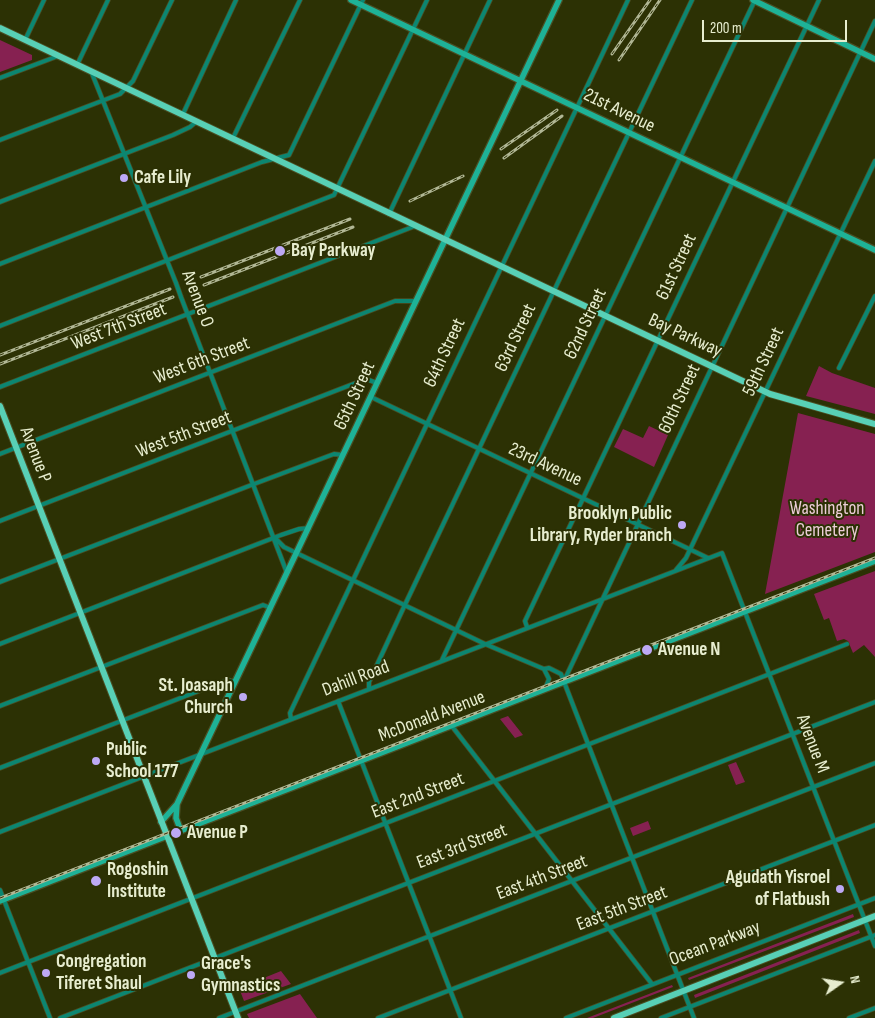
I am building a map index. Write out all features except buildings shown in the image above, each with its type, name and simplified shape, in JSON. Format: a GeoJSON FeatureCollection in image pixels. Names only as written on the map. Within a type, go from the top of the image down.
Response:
{"type":"FeatureCollection","features":[{"type":"Feature","properties":{"kind":"main road","name":"21st Avenue"},"geometry":{"type":"LineString","coordinates":[[350,0],[362,2],[413,30],[875,250]]}},
{"type":"Feature","properties":{"kind":"main road","name":"65th Street"},"geometry":{"type":"LineString","coordinates":[[161,822],[177,804],[559,0]]}},
{"type":"Feature","properties":{"kind":"main road"},"geometry":{"type":"LineString","coordinates":[[755,0],[875,59]]}},
{"type":"Feature","properties":{"kind":"main road","name":"Bay Parkway"},"geometry":{"type":"LineString","coordinates":[[0,28],[782,399],[875,424]]}},
{"type":"Feature","properties":{"kind":"main road","name":"Avenue P"},"geometry":{"type":"LineString","coordinates":[[0,406],[236,1015]]}},
{"type":"Feature","properties":{"kind":"main road","name":"McDonald Avenue"},"geometry":{"type":"LineString","coordinates":[[2,900],[875,561]]}},
{"type":"Feature","properties":{"kind":"main road"},"geometry":{"type":"LineString","coordinates":[[177,804],[176,818],[181,831]]}},
{"type":"Feature","properties":{"kind":"main road","name":"Ocean Parkway"},"geometry":{"type":"LineString","coordinates":[[614,1018],[875,916]]}},
{"type":"Feature","properties":{"kind":"street"},"geometry":{"type":"LineString","coordinates":[[25,40],[44,0]]}},
{"type":"Feature","properties":{"kind":"street"},"geometry":{"type":"LineString","coordinates":[[77,65],[108,0]]}},
{"type":"Feature","properties":{"kind":"street"},"geometry":{"type":"LineString","coordinates":[[0,140],[120,94],[133,81],[172,0]]}},
{"type":"Feature","properties":{"kind":"street"},"geometry":{"type":"LineString","coordinates":[[183,114],[236,0]]}},
{"type":"Feature","properties":{"kind":"street"},"geometry":{"type":"LineString","coordinates":[[233,138],[300,0]]}},
{"type":"Feature","properties":{"kind":"street"},"geometry":{"type":"LineString","coordinates":[[0,326],[330,197],[338,188],[427,0]]}},
{"type":"Feature","properties":{"kind":"street"},"geometry":{"type":"LineString","coordinates":[[389,214],[490,0]]}},
{"type":"Feature","properties":{"kind":"street","name":"64th Street"},"geometry":{"type":"LineString","coordinates":[[291,719],[290,713],[352,580],[628,0]]}},
{"type":"Feature","properties":{"kind":"street","name":"63rd Street"},"geometry":{"type":"LineString","coordinates":[[369,688],[369,682],[405,605],[692,0]]}},
{"type":"Feature","properties":{"kind":"street","name":"62nd Street"},"geometry":{"type":"LineString","coordinates":[[442,660],[755,0]]}},
{"type":"Feature","properties":{"kind":"street","name":"61st Street"},"geometry":{"type":"LineString","coordinates":[[527,627],[525,621],[819,0]]}},
{"type":"Feature","properties":{"kind":"street"},"geometry":{"type":"LineString","coordinates":[[0,264],[262,162],[289,155],[362,2]]}},
{"type":"Feature","properties":{"kind":"street","name":"60th Street"},"geometry":{"type":"LineString","coordinates":[[564,682],[636,524],[875,22]]}},
{"type":"Feature","properties":{"kind":"street"},"geometry":{"type":"LineString","coordinates":[[0,78],[58,56]]}},
{"type":"Feature","properties":{"kind":"street","name":"Avenue O"},"geometry":{"type":"LineString","coordinates":[[91,72],[104,100],[211,372],[287,573]]}},
{"type":"Feature","properties":{"kind":"street"},"geometry":{"type":"LineString","coordinates":[[0,202],[190,127],[197,121]]}},
{"type":"Feature","properties":{"kind":"street","name":"59th Street"},"geometry":{"type":"LineString","coordinates":[[674,571],[683,564],[690,550],[875,161]]}},
{"type":"Feature","properties":{"kind":"street","name":"West 7th Street"},"geometry":{"type":"LineString","coordinates":[[0,387],[415,226]]}},
{"type":"Feature","properties":{"kind":"street"},"geometry":{"type":"LineString","coordinates":[[839,368],[875,296]]}},
{"type":"Feature","properties":{"kind":"street","name":"West 6th Street"},"geometry":{"type":"LineString","coordinates":[[0,454],[395,301],[416,301]]}},
{"type":"Feature","properties":{"kind":"street","name":"West 5th Street"},"geometry":{"type":"LineString","coordinates":[[0,521],[366,379],[378,382]]}},
{"type":"Feature","properties":{"kind":"street","name":"23rd Avenue"},"geometry":{"type":"LineString","coordinates":[[371,397],[708,558]]}},
{"type":"Feature","properties":{"kind":"street"},"geometry":{"type":"LineString","coordinates":[[0,582],[334,454],[343,455]]}},
{"type":"Feature","properties":{"kind":"street"},"geometry":{"type":"LineString","coordinates":[[0,644],[299,528],[309,528]]}},
{"type":"Feature","properties":{"kind":"street"},"geometry":{"type":"LineString","coordinates":[[275,538],[284,547],[485,644],[544,669],[548,668],[561,674],[694,1018]]}},
{"type":"Feature","properties":{"kind":"street","name":"Dahill Road"},"geometry":{"type":"LineString","coordinates":[[0,832],[722,553]]}},
{"type":"Feature","properties":{"kind":"street","name":"Avenue M"},"geometry":{"type":"LineString","coordinates":[[722,553],[859,905],[873,935],[875,946]]}},
{"type":"Feature","properties":{"kind":"street"},"geometry":{"type":"LineString","coordinates":[[0,706],[263,605],[271,608]]}},
{"type":"Feature","properties":{"kind":"street","name":"East 2nd Street"},"geometry":{"type":"LineString","coordinates":[[0,973],[847,644]]}},
{"type":"Feature","properties":{"kind":"street"},"geometry":{"type":"LineString","coordinates":[[544,669],[549,679],[545,689]]}},
{"type":"Feature","properties":{"kind":"street"},"geometry":{"type":"LineString","coordinates":[[0,768],[227,680],[235,682]]}},
{"type":"Feature","properties":{"kind":"street"},"geometry":{"type":"LineString","coordinates":[[338,701],[461,1018]]}},
{"type":"Feature","properties":{"kind":"street","name":"East 3rd Street"},"geometry":{"type":"LineString","coordinates":[[60,1018],[875,702]]}},
{"type":"Feature","properties":{"kind":"street"},"geometry":{"type":"LineString","coordinates":[[452,725],[652,984]]}},
{"type":"Feature","properties":{"kind":"street","name":"East 4th Street"},"geometry":{"type":"LineString","coordinates":[[219,1018],[236,1015],[429,936],[875,763]]}},
{"type":"Feature","properties":{"kind":"street","name":"East 5th Street"},"geometry":{"type":"LineString","coordinates":[[378,1018],[875,825]]}},
{"type":"Feature","properties":{"kind":"street"},"geometry":{"type":"LineString","coordinates":[[0,890],[2,900],[50,1018]]}},
{"type":"Feature","properties":{"kind":"street","name":"Ocean Parkway"},"geometry":{"type":"LineString","coordinates":[[566,1018],[875,898]]}},
{"type":"Feature","properties":{"kind":"street"},"geometry":{"type":"LineString","coordinates":[[661,1018],[873,935]]}},
{"type":"Feature","properties":{"kind":"street"},"geometry":{"type":"LineString","coordinates":[[849,1018],[875,1008]]}},
{"type":"Feature","properties":{"kind":"green space"},"geometry":{"type":"Polygon","coordinates":[[[0,40],[32,55],[32,60],[0,72],[0,40]]]}},
{"type":"Feature","properties":{"kind":"green space"},"geometry":{"type":"Polygon","coordinates":[[[819,366],[832,373],[875,388],[875,414],[806,396],[819,366]]]}},
{"type":"Feature","properties":{"kind":"green space","name":"Washington Cemetery"},"geometry":{"type":"Polygon","coordinates":[[[798,413],[875,434],[875,552],[765,594],[798,413]]]}},
{"type":"Feature","properties":{"kind":"green space"},"geometry":{"type":"Polygon","coordinates":[[[649,426],[668,435],[654,467],[614,447],[623,429],[643,438],[649,426]]]}},
{"type":"Feature","properties":{"kind":"green space"},"geometry":{"type":"Polygon","coordinates":[[[875,571],[875,657],[864,645],[853,653],[848,641],[844,639],[837,641],[829,618],[824,620],[814,594],[875,571]]]}},
{"type":"Feature","properties":{"kind":"green space"},"geometry":{"type":"Polygon","coordinates":[[[508,716],[523,735],[515,738],[500,719],[508,716]]]}},
{"type":"Feature","properties":{"kind":"green space"},"geometry":{"type":"Polygon","coordinates":[[[736,762],[745,782],[736,785],[728,765],[736,762]]]}},
{"type":"Feature","properties":{"kind":"green space"},"geometry":{"type":"Polygon","coordinates":[[[648,821],[651,829],[633,836],[630,828],[648,821]]]}},
{"type":"Feature","properties":{"kind":"green space"},"geometry":{"type":"Polygon","coordinates":[[[853,914],[854,917],[689,980],[688,978],[853,914]]]}},
{"type":"Feature","properties":{"kind":"green space"},"geometry":{"type":"Polygon","coordinates":[[[859,930],[860,933],[695,998],[694,995],[859,930]]]}},
{"type":"Feature","properties":{"kind":"green space"},"geometry":{"type":"Polygon","coordinates":[[[281,971],[291,984],[244,1001],[239,988],[281,971]]]}},
{"type":"Feature","properties":{"kind":"green space"},"geometry":{"type":"Polygon","coordinates":[[[672,985],[673,987],[593,1018],[587,1018],[672,985]]]}},
{"type":"Feature","properties":{"kind":"green space"},"geometry":{"type":"Polygon","coordinates":[[[300,994],[317,1018],[249,1018],[247,1014],[300,994]]]}},
{"type":"Feature","properties":{"kind":"railway"},"geometry":{"type":"LineString","coordinates":[[612,54],[650,0]]}},
{"type":"Feature","properties":{"kind":"railway"},"geometry":{"type":"LineString","coordinates":[[619,60],[660,0]]}},
{"type":"Feature","properties":{"kind":"railway"},"geometry":{"type":"LineString","coordinates":[[501,149],[557,110]]}},
{"type":"Feature","properties":{"kind":"railway"},"geometry":{"type":"LineString","coordinates":[[504,158],[562,116]]}},
{"type":"Feature","properties":{"kind":"railway"},"geometry":{"type":"LineString","coordinates":[[410,201],[463,176]]}},
{"type":"Feature","properties":{"kind":"railway"},"geometry":{"type":"LineString","coordinates":[[201,277],[350,219]]}},
{"type":"Feature","properties":{"kind":"railway"},"geometry":{"type":"LineString","coordinates":[[204,285],[353,227]]}},
{"type":"Feature","properties":{"kind":"railway"},"geometry":{"type":"LineString","coordinates":[[0,355],[170,289]]}},
{"type":"Feature","properties":{"kind":"railway"},"geometry":{"type":"LineString","coordinates":[[0,364],[173,297]]}},
{"type":"Feature","properties":{"kind":"railway"},"geometry":{"type":"LineString","coordinates":[[0,898],[875,558]]}},
{"type":"Feature","properties":{"kind":"place","name":"Cafe Lily"},"geometry":{"type":"Point","coordinates":[124,178]}},
{"type":"Feature","properties":{"kind":"place","name":"Bay Parkway"},"geometry":{"type":"Point","coordinates":[280,251]}},
{"type":"Feature","properties":{"kind":"place","name":"Brooklyn Public Library, Ryder branch"},"geometry":{"type":"Point","coordinates":[682,525]}},
{"type":"Feature","properties":{"kind":"place","name":"Avenue N"},"geometry":{"type":"Point","coordinates":[647,650]}},
{"type":"Feature","properties":{"kind":"place","name":"St. Joasaph Church"},"geometry":{"type":"Point","coordinates":[243,697]}},
{"type":"Feature","properties":{"kind":"place","name":"Public School 177"},"geometry":{"type":"Point","coordinates":[96,761]}},
{"type":"Feature","properties":{"kind":"place","name":"Avenue P"},"geometry":{"type":"Point","coordinates":[176,833]}},
{"type":"Feature","properties":{"kind":"place","name":"Rogoshin Institute"},"geometry":{"type":"Point","coordinates":[96,881]}},
{"type":"Feature","properties":{"kind":"place","name":"Agudath Yisroel of Flatbush"},"geometry":{"type":"Point","coordinates":[840,889]}},
{"type":"Feature","properties":{"kind":"place","name":"Congregation Tiferet Shaul"},"geometry":{"type":"Point","coordinates":[46,973]}},
{"type":"Feature","properties":{"kind":"place","name":"Grace's Gymnastics"},"geometry":{"type":"Point","coordinates":[191,975]}}]}
